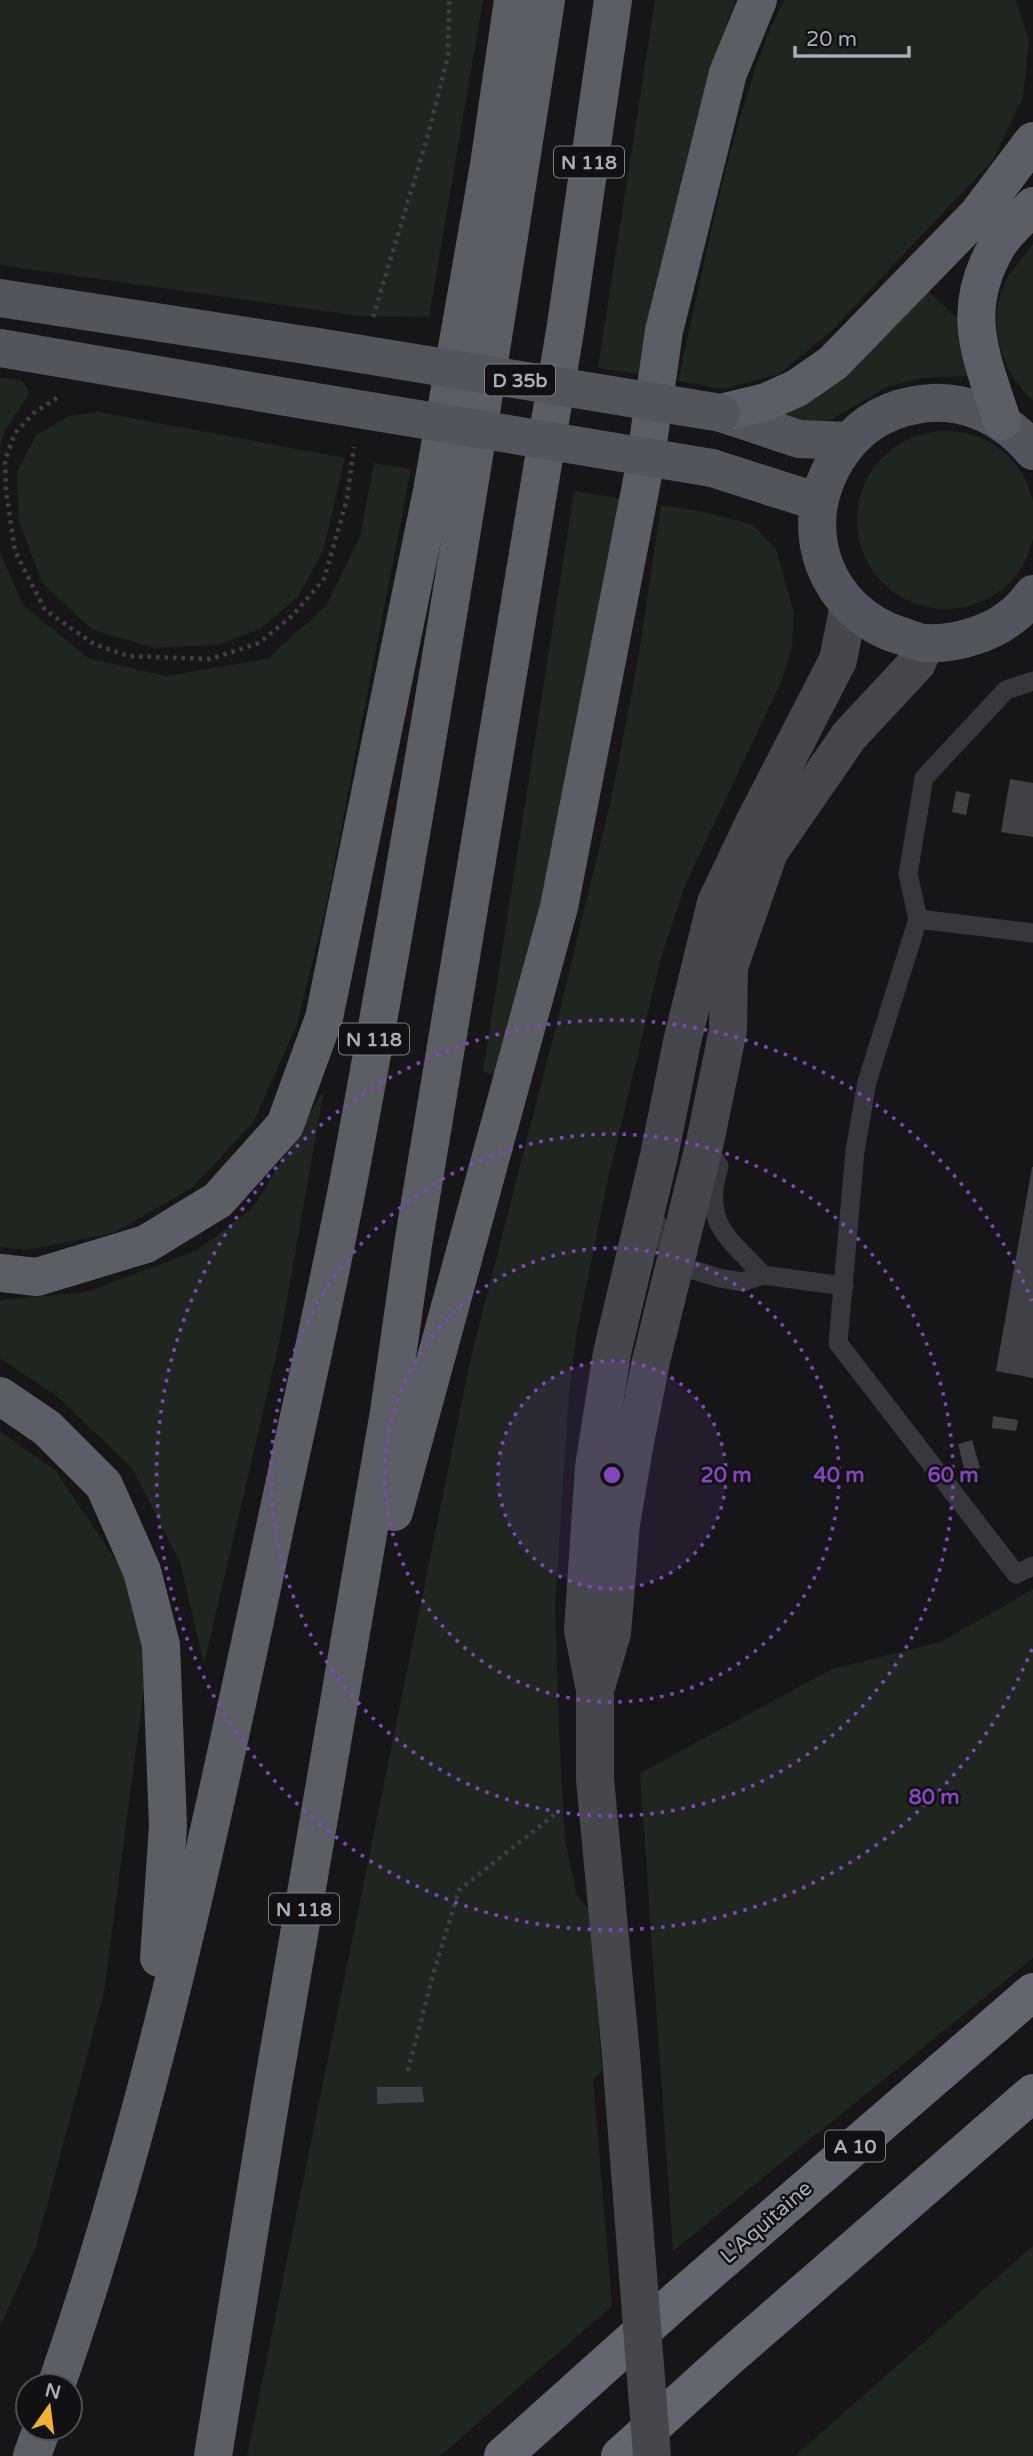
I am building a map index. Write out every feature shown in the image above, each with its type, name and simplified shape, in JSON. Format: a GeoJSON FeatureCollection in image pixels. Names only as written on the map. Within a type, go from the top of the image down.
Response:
{"type":"FeatureCollection","features":[{"type":"Feature","properties":{"kind":"highway"},"geometry":{"type":"LineString","coordinates":[[0,1273],[37,1278],[146,1244],[218,1200],[285,1125],[324,1018],[432,491],[489,165],[513,0]]}},
{"type":"Feature","properties":{"kind":"highway","name":"N 118"},"geometry":{"type":"LineString","coordinates":[[61,2372],[115,2203],[152,2068],[220,1785],[356,1143],[464,528],[546,0]]}},
{"type":"Feature","properties":{"kind":"highway","name":"N 118"},"geometry":{"type":"LineString","coordinates":[[213,2456],[566,325],[613,0]]}},
{"type":"Feature","properties":{"kind":"highway"},"geometry":{"type":"LineString","coordinates":[[335,1727],[559,907],[644,470],[664,331],[728,74],[758,0]]}},
{"type":"Feature","properties":{"kind":"highway"},"geometry":{"type":"LineString","coordinates":[[721,412],[766,402],[797,388],[833,363],[978,214],[1033,141]]}},
{"type":"Feature","properties":{"kind":"highway"},"geometry":{"type":"LineString","coordinates":[[1002,421],[977,344],[975,307],[983,278],[998,244],[1033,206]]}},
{"type":"Feature","properties":{"kind":"highway"},"geometry":{"type":"LineString","coordinates":[[0,1396],[47,1428],[104,1485],[142,1571],[161,1645],[168,1826],[152,2068]]}},
{"type":"Feature","properties":{"kind":"highway","name":"L'Aquitaine"},"geometry":{"type":"LineString","coordinates":[[503,2456],[677,2300],[1033,1992]]}},
{"type":"Feature","properties":{"kind":"highway"},"geometry":{"type":"LineString","coordinates":[[620,2456],[727,2358],[1033,2093]]}},
{"type":"Feature","properties":{"kind":"main road","name":"D 35b"},"geometry":{"type":"LineString","coordinates":[[0,298],[721,412],[799,439],[847,441]]}},
{"type":"Feature","properties":{"kind":"main road"},"geometry":{"type":"LineString","coordinates":[[0,348],[712,468],[803,497],[819,499]]}},
{"type":"Feature","properties":{"kind":"main road"},"geometry":{"type":"LineString","coordinates":[[1033,451],[1002,421],[984,412],[953,403],[901,407],[877,418],[847,441],[826,475],[816,511],[820,551],[829,576],[849,606],[884,631],[925,643],[960,640],[985,633],[1008,620],[1033,594]]}},
{"type":"Feature","properties":{"kind":"main road"},"geometry":{"type":"LineString","coordinates":[[652,2456],[621,2055],[595,1779],[595,1690],[583,1630],[594,1467],[612,1353],[716,903],[838,660],[849,606]]}},
{"type":"Feature","properties":{"kind":"main road"},"geometry":{"type":"LineString","coordinates":[[595,1690],[612,1633],[621,1524],[635,1441],[674,1264],[705,1142],[728,1030],[729,967],[769,852],[849,736],[917,663],[925,643]]}},
{"type":"Feature","properties":{"kind":"lane"},"geometry":{"type":"LineString","coordinates":[[1033,681],[1006,690],[924,778],[908,874],[918,919],[867,1082],[855,1151],[838,1343],[1016,1574],[1033,1566]]}},
{"type":"Feature","properties":{"kind":"lane"},"geometry":{"type":"LineString","coordinates":[[918,919],[1033,933]]}},
{"type":"Feature","properties":{"kind":"lane"},"geometry":{"type":"LineString","coordinates":[[705,1142],[719,1166],[713,1186],[716,1220],[728,1239],[763,1275]]}},
{"type":"Feature","properties":{"kind":"lane"},"geometry":{"type":"LineString","coordinates":[[648,1201],[674,1264],[742,1282],[763,1275],[844,1286]]}},
{"type":"Feature","properties":{"kind":"path"},"geometry":{"type":"LineString","coordinates":[[374,311],[428,135],[448,57],[449,0]]}},
{"type":"Feature","properties":{"kind":"path"},"geometry":{"type":"LineString","coordinates":[[63,394],[35,412],[15,433],[5,460],[6,491],[15,551],[45,610],[94,644],[128,656],[211,659],[259,643],[292,616],[324,579],[347,499]]}},
{"type":"Feature","properties":{"kind":"path"},"geometry":{"type":"LineString","coordinates":[[408,2071],[432,1978],[459,1890],[550,1819],[595,1779]]}},
{"type":"Feature","properties":{"kind":"shaded area"},"geometry":{"type":"Polygon","coordinates":[[[0,0],[483,0],[429,317],[360,316],[0,265],[0,0]]]}},
{"type":"Feature","properties":{"kind":"shaded area"},"geometry":{"type":"Polygon","coordinates":[[[655,0],[736,0],[710,85],[645,375],[598,368],[655,0]]]}},
{"type":"Feature","properties":{"kind":"shaded area"},"geometry":{"type":"Polygon","coordinates":[[[785,0],[1016,0],[1029,40],[1023,97],[993,160],[830,332],[779,374],[724,389],[678,381],[734,139],[752,78],[772,25],[785,0]]]}},
{"type":"Feature","properties":{"kind":"shaded area"},"geometry":{"type":"Polygon","coordinates":[[[1033,244],[1033,400],[1022,389],[1005,362],[997,331],[997,316],[999,300],[1007,279],[1033,244]]]}},
{"type":"Feature","properties":{"kind":"shaded area"},"geometry":{"type":"Polygon","coordinates":[[[925,288],[963,324],[961,349],[967,376],[921,378],[887,387],[832,419],[813,424],[746,415],[925,288]]]}},
{"type":"Feature","properties":{"kind":"shaded area"},"geometry":{"type":"Polygon","coordinates":[[[0,377],[22,381],[30,392],[5,431],[0,449],[0,377]]]}},
{"type":"Feature","properties":{"kind":"shaded area"},"geometry":{"type":"Polygon","coordinates":[[[99,412],[345,458],[323,551],[298,597],[260,629],[217,645],[154,648],[93,630],[43,584],[19,522],[17,472],[36,435],[69,416],[99,412]]]}},
{"type":"Feature","properties":{"kind":"shaded area"},"geometry":{"type":"Polygon","coordinates":[[[946,431],[980,438],[1009,457],[1028,486],[1035,520],[1028,554],[1009,583],[980,602],[946,609],[912,602],[883,583],[864,554],[857,520],[864,486],[883,457],[912,438],[946,431]]]}},
{"type":"Feature","properties":{"kind":"shaded area"},"geometry":{"type":"Polygon","coordinates":[[[374,463],[411,469],[326,907],[297,1024],[254,1121],[192,1188],[113,1233],[27,1250],[0,1247],[0,552],[23,605],[88,658],[166,676],[267,659],[326,606],[360,537],[374,463]]]}},
{"type":"Feature","properties":{"kind":"shaded area"},"geometry":{"type":"Polygon","coordinates":[[[574,491],[625,499],[577,761],[502,1075],[483,1072],[574,491]]]}},
{"type":"Feature","properties":{"kind":"shaded area"},"geometry":{"type":"Polygon","coordinates":[[[661,505],[705,512],[753,525],[776,549],[794,613],[792,647],[782,680],[686,883],[661,958],[608,1179],[577,1331],[569,1393],[555,1606],[559,1731],[565,1841],[577,1896],[589,1910],[602,2071],[593,2079],[612,2306],[440,2456],[247,2456],[471,1357],[611,800],[638,660],[661,505]]]}},
{"type":"Feature","properties":{"kind":"shaded area"},"geometry":{"type":"Polygon","coordinates":[[[324,1090],[280,1339],[204,1664],[180,1562],[132,1468],[58,1397],[0,1358],[0,1300],[87,1292],[196,1251],[253,1208],[324,1090]]]}},
{"type":"Feature","properties":{"kind":"shaded area"},"geometry":{"type":"Polygon","coordinates":[[[0,1431],[56,1471],[123,1571],[147,1666],[104,1992],[35,2249],[0,2326],[0,1431]]]}},
{"type":"Feature","properties":{"kind":"shaded area"},"geometry":{"type":"Polygon","coordinates":[[[1033,1589],[1033,1958],[673,2251],[640,1773],[832,1669],[941,1642],[1033,1589]]]}},
{"type":"Feature","properties":{"kind":"shaded area"},"geometry":{"type":"Polygon","coordinates":[[[1033,2246],[1033,2456],[795,2456],[1033,2246]]]}},
{"type":"Feature","properties":{"kind":"building"},"geometry":{"type":"Polygon","coordinates":[[[1010,779],[1033,783],[1033,837],[1001,832],[1010,779]]]}},
{"type":"Feature","properties":{"kind":"building"},"geometry":{"type":"Polygon","coordinates":[[[956,791],[970,794],[966,815],[952,812],[956,791]]]}},
{"type":"Feature","properties":{"kind":"building"},"geometry":{"type":"Polygon","coordinates":[[[1033,1167],[1033,1378],[996,1371],[1033,1167]]]}},
{"type":"Feature","properties":{"kind":"building"},"geometry":{"type":"Polygon","coordinates":[[[993,1416],[1018,1420],[1016,1431],[992,1428],[993,1416]]]}},
{"type":"Feature","properties":{"kind":"building"},"geometry":{"type":"Polygon","coordinates":[[[972,1440],[980,1468],[965,1472],[958,1444],[972,1440]]]}},
{"type":"Feature","properties":{"kind":"building"},"geometry":{"type":"Polygon","coordinates":[[[377,2087],[422,2087],[424,2102],[377,2104],[377,2087]]]}}]}
